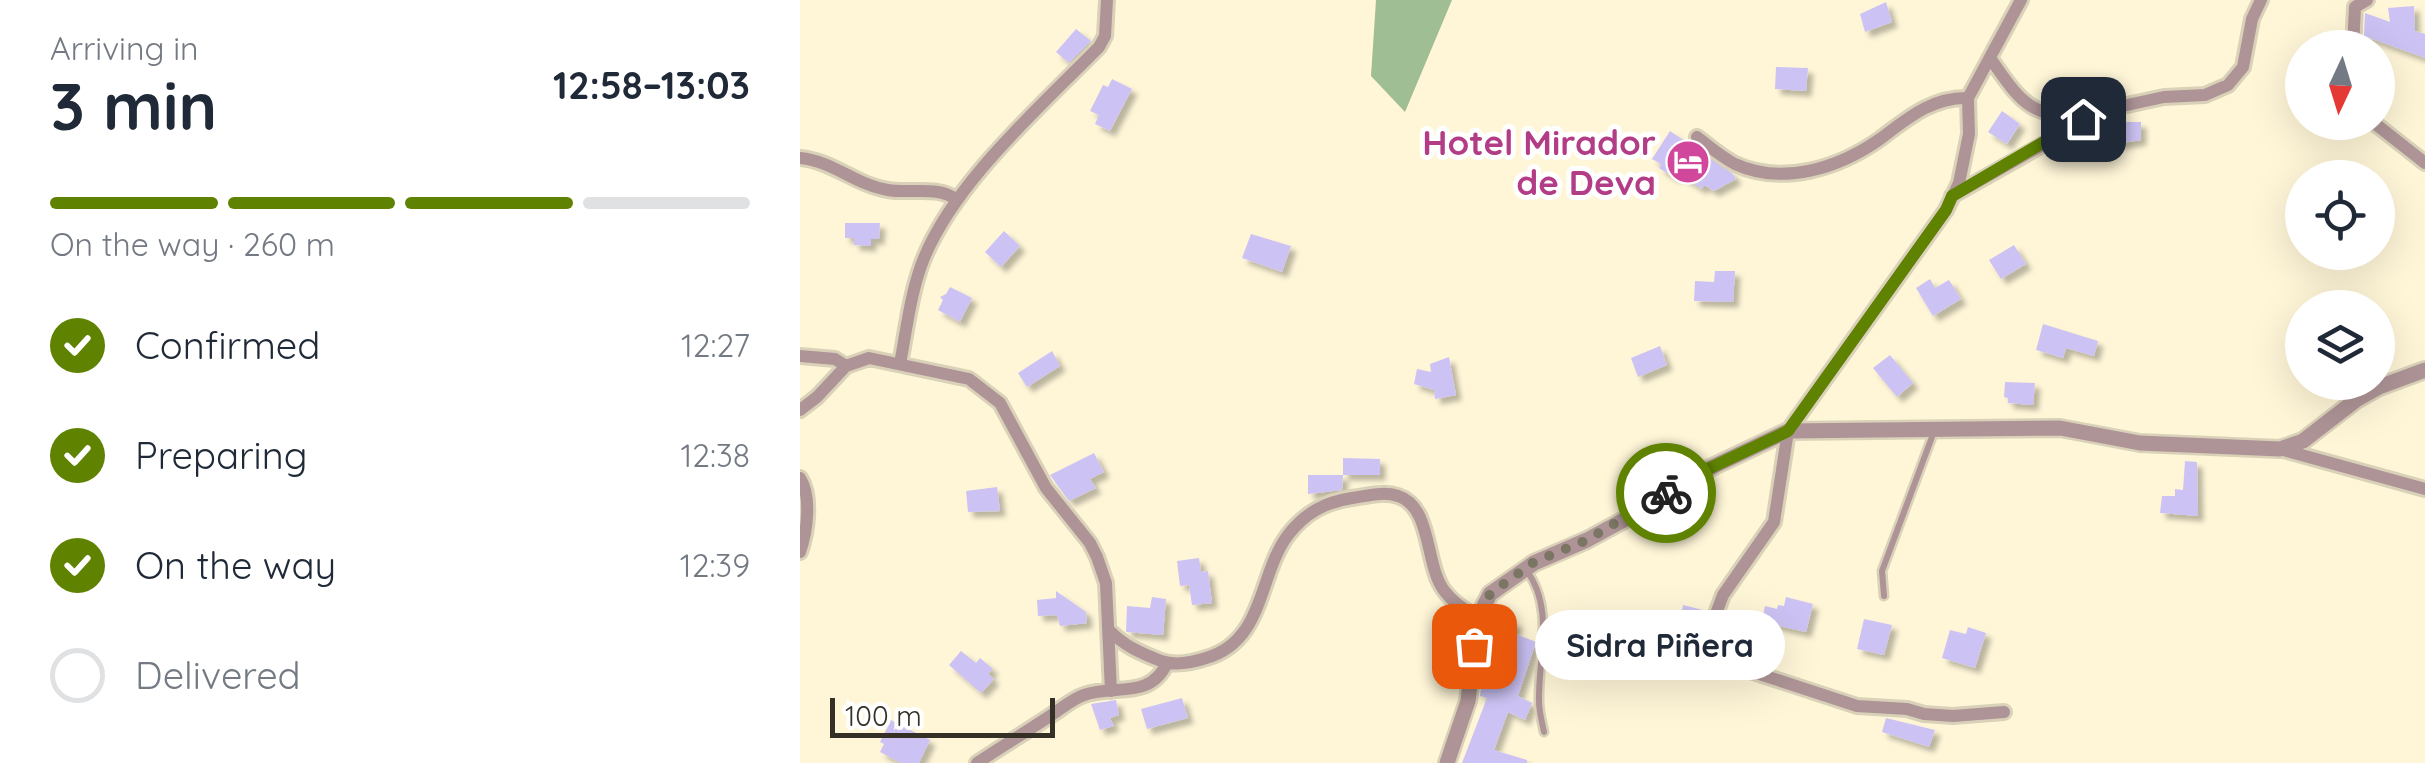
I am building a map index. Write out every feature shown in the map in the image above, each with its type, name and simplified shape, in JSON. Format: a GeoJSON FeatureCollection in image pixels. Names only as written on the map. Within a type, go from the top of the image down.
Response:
{"type":"FeatureCollection","features":[{"type":"Feature","properties":{"kind":"street"},"geometry":{"type":"LineString","coordinates":[[900,364],[921,265],[957,200],[1010,136],[1099,48],[1105,36],[1107,0]]}},
{"type":"Feature","properties":{"kind":"street"},"geometry":{"type":"LineString","coordinates":[[2004,712],[1953,716],[1907,708],[1857,706],[1744,669],[1717,650],[1711,627],[1738,569],[1760,544],[1778,510],[1788,431],[1946,210],[1959,183],[1969,134],[1968,98],[2021,0]]}},
{"type":"Feature","properties":{"kind":"street"},"geometry":{"type":"LineString","coordinates":[[1990,58],[2020,99],[2038,112],[2074,115],[2164,97],[2204,95],[2228,85],[2242,67],[2252,19],[2261,0]]}},
{"type":"Feature","properties":{"kind":"street"},"geometry":{"type":"LineString","coordinates":[[2353,30],[2356,7],[2362,1]]}},
{"type":"Feature","properties":{"kind":"street"},"geometry":{"type":"LineString","coordinates":[[1697,137],[1734,164],[1759,171],[1814,171],[1865,148],[1921,109],[1968,98]]}},
{"type":"Feature","properties":{"kind":"street"},"geometry":{"type":"LineString","coordinates":[[1952,196],[2104,110]]}},
{"type":"Feature","properties":{"kind":"street"},"geometry":{"type":"LineString","coordinates":[[2395,139],[2425,162]]}},
{"type":"Feature","properties":{"kind":"street"},"geometry":{"type":"LineString","coordinates":[[800,158],[830,164],[862,182],[890,191],[948,193],[957,200]]}},
{"type":"Feature","properties":{"kind":"street"},"geometry":{"type":"LineString","coordinates":[[800,356],[835,358],[846,366]]}},
{"type":"Feature","properties":{"kind":"street"},"geometry":{"type":"LineString","coordinates":[[800,410],[817,398],[846,366],[869,358],[969,379],[1000,403],[1046,488],[1097,557],[1106,583],[1110,691]]}},
{"type":"Feature","properties":{"kind":"street"},"geometry":{"type":"LineString","coordinates":[[2280,449],[2303,442],[2379,387],[2425,370]]}},
{"type":"Feature","properties":{"kind":"street"},"geometry":{"type":"LineString","coordinates":[[1447,763],[1468,701],[1478,618],[1490,594],[1525,569],[1633,515],[1689,478],[1788,431],[2060,428],[2140,443],[2280,449],[2425,489]]}},
{"type":"Feature","properties":{"kind":"street"},"geometry":{"type":"LineString","coordinates":[[800,478],[806,490],[805,536],[800,552]]}},
{"type":"Feature","properties":{"kind":"street"},"geometry":{"type":"LineString","coordinates":[[1110,630],[1130,648],[1166,663],[1194,662],[1217,655],[1243,632],[1258,608],[1286,538],[1311,511],[1334,501],[1384,493],[1400,496],[1410,504],[1421,520],[1430,561],[1442,588],[1460,607],[1478,618]]}},
{"type":"Feature","properties":{"kind":"street"},"geometry":{"type":"LineString","coordinates":[[977,763],[1080,696],[1124,692],[1148,685],[1162,674],[1166,663]]}},
{"type":"Feature","properties":{"kind":"lane"},"geometry":{"type":"LineString","coordinates":[[1884,596],[1882,571],[1936,428]]}},
{"type":"Feature","properties":{"kind":"lane"},"geometry":{"type":"LineString","coordinates":[[1525,569],[1537,584],[1544,628],[1538,705],[1544,732]]}},
{"type":"Feature","properties":{"kind":"green space"},"geometry":{"type":"Polygon","coordinates":[[[1376,0],[1452,0],[1405,112],[1371,76],[1376,0]]]}},
{"type":"Feature","properties":{"kind":"building"},"geometry":{"type":"Polygon","coordinates":[[[1886,2],[1892,22],[1865,32],[1860,14],[1886,2]]]}},
{"type":"Feature","properties":{"kind":"building"},"geometry":{"type":"Polygon","coordinates":[[[2414,6],[2415,31],[2425,34],[2425,58],[2395,47],[2395,30],[2364,30],[2365,13],[2390,22],[2388,8],[2414,6]]]}},
{"type":"Feature","properties":{"kind":"building"},"geometry":{"type":"Polygon","coordinates":[[[1076,29],[1091,41],[1069,63],[1056,52],[1076,29]]]}},
{"type":"Feature","properties":{"kind":"building"},"geometry":{"type":"Polygon","coordinates":[[[1776,67],[1808,68],[1806,91],[1775,89],[1776,67]]]}},
{"type":"Feature","properties":{"kind":"building"},"geometry":{"type":"Polygon","coordinates":[[[1112,79],[1132,89],[1110,131],[1095,124],[1099,115],[1090,111],[1103,85],[1108,87],[1112,79]]]}},
{"type":"Feature","properties":{"kind":"building"},"geometry":{"type":"Polygon","coordinates":[[[2002,111],[2020,124],[2007,144],[1988,132],[2002,111]]]}},
{"type":"Feature","properties":{"kind":"building"},"geometry":{"type":"Polygon","coordinates":[[[2141,122],[2141,140],[2116,144],[2116,137],[2099,137],[2098,125],[2141,122]]]}},
{"type":"Feature","properties":{"kind":"building","name":"Hotel Mirador de Deva"},"geometry":{"type":"Polygon","coordinates":[[[1670,131],[1736,179],[1714,191],[1704,185],[1702,189],[1677,174],[1675,178],[1659,168],[1661,164],[1652,159],[1670,131]]]}},
{"type":"Feature","properties":{"kind":"building"},"geometry":{"type":"Polygon","coordinates":[[[845,223],[880,223],[879,239],[871,239],[871,246],[854,245],[854,238],[845,238],[845,223]]]}},
{"type":"Feature","properties":{"kind":"building"},"geometry":{"type":"Polygon","coordinates":[[[1004,231],[1020,246],[1001,267],[985,252],[1004,231]]]}},
{"type":"Feature","properties":{"kind":"building"},"geometry":{"type":"Polygon","coordinates":[[[1251,234],[1291,246],[1282,272],[1242,258],[1251,234]]]}},
{"type":"Feature","properties":{"kind":"building"},"geometry":{"type":"Polygon","coordinates":[[[2014,245],[2026,264],[2001,279],[1989,260],[2014,245]]]}},
{"type":"Feature","properties":{"kind":"building"},"geometry":{"type":"Polygon","coordinates":[[[1715,271],[1735,271],[1733,302],[1694,301],[1695,281],[1714,282],[1715,271]]]}},
{"type":"Feature","properties":{"kind":"building"},"geometry":{"type":"Polygon","coordinates":[[[1930,279],[1935,288],[1949,280],[1961,299],[1933,316],[1916,288],[1930,279]]]}},
{"type":"Feature","properties":{"kind":"building"},"geometry":{"type":"Polygon","coordinates":[[[950,287],[972,298],[960,322],[938,310],[943,300],[940,297],[950,287]]]}},
{"type":"Feature","properties":{"kind":"building"},"geometry":{"type":"Polygon","coordinates":[[[2043,324],[2098,341],[2094,356],[2066,348],[2063,358],[2036,350],[2043,324]]]}},
{"type":"Feature","properties":{"kind":"building"},"geometry":{"type":"Polygon","coordinates":[[[1660,346],[1667,365],[1638,377],[1631,358],[1660,346]]]}},
{"type":"Feature","properties":{"kind":"building"},"geometry":{"type":"Polygon","coordinates":[[[1052,351],[1060,366],[1027,387],[1018,373],[1052,351]]]}},
{"type":"Feature","properties":{"kind":"building"},"geometry":{"type":"Polygon","coordinates":[[[1890,355],[1913,383],[1897,397],[1873,368],[1890,355]]]}},
{"type":"Feature","properties":{"kind":"building"},"geometry":{"type":"Polygon","coordinates":[[[1449,357],[1456,395],[1435,399],[1434,390],[1414,384],[1417,369],[1431,372],[1430,364],[1449,357]]]}},
{"type":"Feature","properties":{"kind":"building"},"geometry":{"type":"Polygon","coordinates":[[[2005,382],[2035,383],[2033,405],[2008,403],[2004,397],[2005,382]]]}},
{"type":"Feature","properties":{"kind":"building"},"geometry":{"type":"Polygon","coordinates":[[[1094,453],[1104,472],[1090,479],[1096,488],[1069,501],[1050,475],[1094,453]]]}},
{"type":"Feature","properties":{"kind":"building"},"geometry":{"type":"Polygon","coordinates":[[[1343,458],[1380,459],[1380,475],[1343,475],[1343,458]]]}},
{"type":"Feature","properties":{"kind":"building"},"geometry":{"type":"Polygon","coordinates":[[[2185,461],[2197,462],[2198,516],[2160,513],[2162,496],[2175,496],[2175,489],[2183,490],[2185,461]]]}},
{"type":"Feature","properties":{"kind":"building"},"geometry":{"type":"Polygon","coordinates":[[[1308,475],[1343,475],[1342,490],[1308,494],[1308,475]]]}},
{"type":"Feature","properties":{"kind":"building"},"geometry":{"type":"Polygon","coordinates":[[[997,487],[1000,511],[968,512],[966,491],[997,487]]]}},
{"type":"Feature","properties":{"kind":"building"},"geometry":{"type":"Polygon","coordinates":[[[1199,558],[1201,572],[1208,571],[1212,603],[1192,605],[1189,585],[1180,586],[1177,561],[1199,558]]]}},
{"type":"Feature","properties":{"kind":"building"},"geometry":{"type":"Polygon","coordinates":[[[1056,591],[1086,612],[1087,623],[1060,626],[1057,615],[1038,616],[1037,600],[1056,598],[1056,591]]]}},
{"type":"Feature","properties":{"kind":"building"},"geometry":{"type":"Polygon","coordinates":[[[1152,597],[1166,599],[1163,635],[1126,632],[1127,606],[1150,608],[1152,597]]]}},
{"type":"Feature","properties":{"kind":"building"},"geometry":{"type":"Polygon","coordinates":[[[1786,597],[1813,604],[1806,632],[1770,624],[1767,637],[1752,634],[1756,618],[1762,619],[1765,606],[1784,606],[1786,597]]]}},
{"type":"Feature","properties":{"kind":"building"},"geometry":{"type":"Polygon","coordinates":[[[1683,605],[1703,610],[1694,638],[1702,639],[1699,662],[1674,656],[1683,605]]]}},
{"type":"Feature","properties":{"kind":"building"},"geometry":{"type":"Polygon","coordinates":[[[1493,614],[1517,623],[1513,633],[1536,642],[1518,696],[1532,703],[1525,720],[1508,712],[1494,750],[1527,763],[1462,763],[1487,698],[1480,696],[1483,672],[1493,647],[1486,645],[1493,614]]]}},
{"type":"Feature","properties":{"kind":"building"},"geometry":{"type":"Polygon","coordinates":[[[1864,619],[1892,625],[1884,655],[1857,649],[1864,619]]]}},
{"type":"Feature","properties":{"kind":"building"},"geometry":{"type":"Polygon","coordinates":[[[1968,627],[1986,633],[1975,668],[1942,658],[1950,630],[1966,634],[1968,627]]]}},
{"type":"Feature","properties":{"kind":"building"},"geometry":{"type":"Polygon","coordinates":[[[961,651],[976,663],[980,658],[993,669],[988,674],[994,679],[981,693],[949,665],[961,651]]]}},
{"type":"Feature","properties":{"kind":"building"},"geometry":{"type":"Polygon","coordinates":[[[1182,698],[1188,718],[1147,729],[1141,709],[1182,698]]]}},
{"type":"Feature","properties":{"kind":"building"},"geometry":{"type":"Polygon","coordinates":[[[1116,700],[1119,715],[1110,718],[1114,726],[1100,730],[1091,704],[1116,700]]]}},
{"type":"Feature","properties":{"kind":"building"},"geometry":{"type":"Polygon","coordinates":[[[1886,718],[1935,730],[1929,747],[1882,732],[1886,718]]]}},
{"type":"Feature","properties":{"kind":"building"},"geometry":{"type":"Polygon","coordinates":[[[891,720],[930,740],[919,763],[901,763],[880,752],[884,744],[880,742],[891,720]]]}},
{"type":"Feature","properties":{"kind":"way so far"},"geometry":{"type":"LineString","coordinates":[[1474,646],[1478,618],[1490,594],[1534,562],[1587,540],[1666,493]]}},
{"type":"Feature","properties":{"kind":"place","name":"Hotel Mirador de Deva"},"geometry":{"type":"Point","coordinates":[1688,162]}},
{"type":"Feature","properties":{"kind":"place","name":"Sidra Piñera"},"geometry":{"type":"Point","coordinates":[1474,646]}},
{"type":"Feature","properties":{"kind":"route"},"geometry":{"type":"LineString","coordinates":[[1666,493],[1730,457],[1788,431],[1946,210],[1952,196],[2083,119]]}}]}
